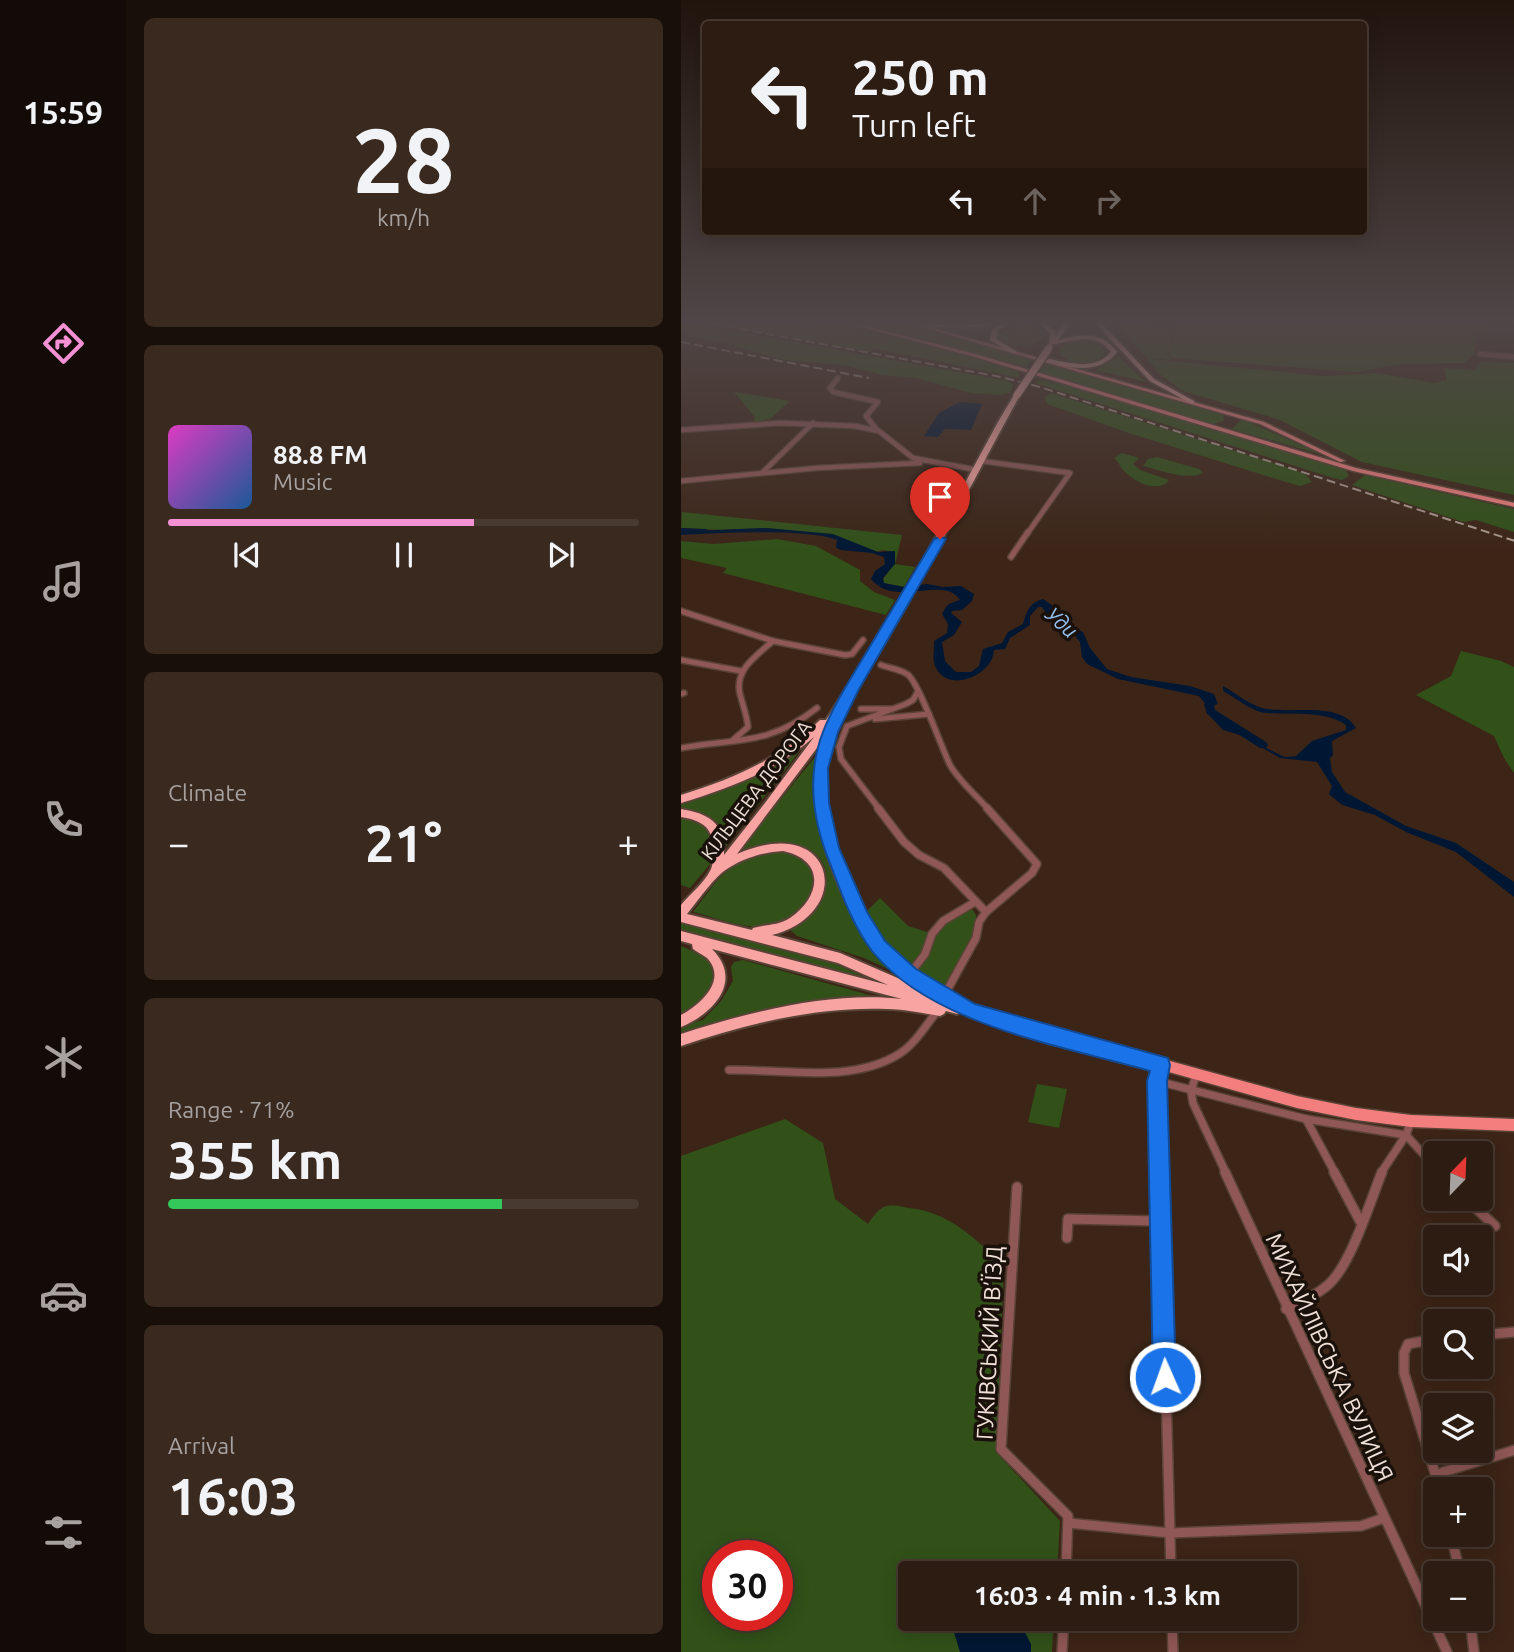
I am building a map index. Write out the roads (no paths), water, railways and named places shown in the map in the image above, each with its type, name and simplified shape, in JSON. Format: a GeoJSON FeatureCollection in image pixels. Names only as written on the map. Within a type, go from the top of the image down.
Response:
{"type":"FeatureCollection","features":[{"type":"Feature","properties":{"kind":"highway","name":"КІЛЬЦЕВА ДОРОГА"},"geometry":{"type":"LineString","coordinates":[[681,915],[810,749],[851,691],[897,616],[1014,401]]}},
{"type":"Feature","properties":{"kind":"highway"},"geometry":{"type":"LineString","coordinates":[[681,799],[753,772],[789,751],[817,729],[851,691]]}},
{"type":"Feature","properties":{"kind":"highway"},"geometry":{"type":"LineString","coordinates":[[851,691],[830,732],[820,768],[821,803],[831,848],[855,908],[879,946],[944,1004]]}},
{"type":"Feature","properties":{"kind":"highway"},"geometry":{"type":"LineString","coordinates":[[681,814],[701,817],[714,829],[719,838],[717,871]]}},
{"type":"Feature","properties":{"kind":"highway"},"geometry":{"type":"LineString","coordinates":[[717,871],[749,853],[782,847],[798,851],[811,859],[820,877],[819,892],[811,907],[789,925],[761,932],[724,927]]}},
{"type":"Feature","properties":{"kind":"highway"},"geometry":{"type":"LineString","coordinates":[[681,915],[840,958],[944,1004]]}},
{"type":"Feature","properties":{"kind":"highway"},"geometry":{"type":"LineString","coordinates":[[682,936],[970,1012]]}},
{"type":"Feature","properties":{"kind":"highway"},"geometry":{"type":"LineString","coordinates":[[681,1021],[705,1007],[713,997],[721,975],[715,957],[682,936]]}},
{"type":"Feature","properties":{"kind":"highway"},"geometry":{"type":"LineString","coordinates":[[681,1040],[740,1023],[816,1007],[888,1003],[944,1004]]}},
{"type":"Feature","properties":{"kind":"main road"},"geometry":{"type":"LineString","coordinates":[[1126,401],[1365,471],[1514,506]]}},
{"type":"Feature","properties":{"kind":"main road"},"geometry":{"type":"LineString","coordinates":[[1189,401],[1274,427],[1365,471]]}},
{"type":"Feature","properties":{"kind":"main road"},"geometry":{"type":"LineString","coordinates":[[1209,426],[1220,428],[1231,424],[1232,418],[1223,411]]}},
{"type":"Feature","properties":{"kind":"main road"},"geometry":{"type":"LineString","coordinates":[[970,1012],[1297,1102],[1356,1114],[1411,1121],[1514,1125]]}},
{"type":"Feature","properties":{"kind":"street"},"geometry":{"type":"LineString","coordinates":[[874,401],[878,402],[866,416],[879,431],[910,457],[976,472]]}},
{"type":"Feature","properties":{"kind":"street"},"geometry":{"type":"LineString","coordinates":[[681,430],[813,423],[879,431]]}},
{"type":"Feature","properties":{"kind":"street"},"geometry":{"type":"LineString","coordinates":[[763,472],[813,423]]}},
{"type":"Feature","properties":{"kind":"street"},"geometry":{"type":"LineString","coordinates":[[906,462],[910,457]]}},
{"type":"Feature","properties":{"kind":"street"},"geometry":{"type":"LineString","coordinates":[[982,461],[1070,473],[1011,557]]}},
{"type":"Feature","properties":{"kind":"street"},"geometry":{"type":"LineString","coordinates":[[681,481],[906,462],[976,472]]}},
{"type":"Feature","properties":{"kind":"street"},"geometry":{"type":"LineString","coordinates":[[681,611],[773,641],[845,655],[852,654],[863,640]]}},
{"type":"Feature","properties":{"kind":"street"},"geometry":{"type":"LineString","coordinates":[[732,741],[748,727],[747,710],[738,685],[741,671],[773,641]]}},
{"type":"Feature","properties":{"kind":"street"},"geometry":{"type":"LineString","coordinates":[[681,660],[741,671]]}},
{"type":"Feature","properties":{"kind":"street"},"geometry":{"type":"LineString","coordinates":[[729,1070],[760,1068],[851,1072],[898,1055],[944,1004],[972,946],[979,922],[1032,873],[1037,864],[951,767],[929,714],[908,674],[881,665]]}},
{"type":"Feature","properties":{"kind":"street"},"geometry":{"type":"LineString","coordinates":[[869,720],[913,700],[917,693]]}},
{"type":"Feature","properties":{"kind":"street"},"geometry":{"type":"LineString","coordinates":[[681,748],[764,737],[803,719],[817,708]]}},
{"type":"Feature","properties":{"kind":"street"},"geometry":{"type":"LineString","coordinates":[[861,709],[892,709]]}},
{"type":"Feature","properties":{"kind":"street"},"geometry":{"type":"LineString","coordinates":[[929,714],[869,720],[847,726],[839,747],[841,759],[886,822],[920,855],[944,868],[987,912]]}},
{"type":"Feature","properties":{"kind":"street"},"geometry":{"type":"LineString","coordinates":[[909,975],[925,954],[932,934],[943,921],[975,902]]}},
{"type":"Feature","properties":{"kind":"street"},"geometry":{"type":"LineString","coordinates":[[1161,1065],[1157,1081],[1159,1221],[1171,1561]]}},
{"type":"Feature","properties":{"kind":"street"},"geometry":{"type":"LineString","coordinates":[[1191,1091],[1196,1075]]}},
{"type":"Feature","properties":{"kind":"street"},"geometry":{"type":"LineString","coordinates":[[1157,1081],[1306,1119],[1406,1135],[1423,1154]]}},
{"type":"Feature","properties":{"kind":"street","name":"МИХАЙЛІВСЬКА ВУЛИЦЯ"},"geometry":{"type":"LineString","coordinates":[[1191,1091],[1193,1103],[1286,1309],[1447,1652]]}},
{"type":"Feature","properties":{"kind":"street"},"geometry":{"type":"LineString","coordinates":[[1306,1119],[1360,1221]]}},
{"type":"Feature","properties":{"kind":"street"},"geometry":{"type":"LineString","coordinates":[[1286,1309],[1320,1291],[1333,1280],[1346,1261],[1385,1164],[1406,1135],[1411,1121]]}},
{"type":"Feature","properties":{"kind":"street","name":"ГУКІВСЬКИЙ В’ЇЗД"},"geometry":{"type":"LineString","coordinates":[[1017,1187],[1001,1449],[1068,1519]]}},
{"type":"Feature","properties":{"kind":"street"},"geometry":{"type":"LineString","coordinates":[[1479,1211],[1495,1226]]}},
{"type":"Feature","properties":{"kind":"street"},"geometry":{"type":"LineString","coordinates":[[1067,1238],[1068,1219],[1159,1221]]}},
{"type":"Feature","properties":{"kind":"street"},"geometry":{"type":"LineString","coordinates":[[1493,1334],[1514,1332]]}},
{"type":"Feature","properties":{"kind":"street"},"geometry":{"type":"LineString","coordinates":[[1423,1341],[1408,1344],[1404,1353],[1404,1373],[1438,1477],[1443,1472],[1514,1450]]}},
{"type":"Feature","properties":{"kind":"street"},"geometry":{"type":"LineString","coordinates":[[1066,1561],[1068,1519],[1170,1533],[1361,1526],[1384,1518]]}},
{"type":"Feature","properties":{"kind":"street"},"geometry":{"type":"LineString","coordinates":[[1063,1652],[1064,1631]]}},
{"type":"Feature","properties":{"kind":"street"},"geometry":{"type":"LineString","coordinates":[[1172,1631],[1173,1652]]}},
{"type":"Feature","properties":{"kind":"street"},"geometry":{"type":"LineString","coordinates":[[1471,1631],[1474,1652]]}},
{"type":"Feature","properties":{"kind":"water"},"geometry":{"type":"Polygon","coordinates":[[[960,402],[982,404],[971,430],[945,429],[938,437],[924,436],[939,413],[960,402]]]}},
{"type":"Feature","properties":{"kind":"water"},"geometry":{"type":"Polygon","coordinates":[[[767,528],[833,534],[878,552],[895,551],[895,564],[883,578],[884,583],[905,587],[927,584],[961,586],[974,594],[972,601],[962,610],[952,611],[962,622],[954,635],[942,642],[945,661],[956,672],[971,672],[979,666],[983,649],[1002,643],[1008,632],[1023,624],[1032,605],[1043,599],[1059,610],[1059,620],[1083,632],[1090,648],[1107,669],[1131,677],[1190,686],[1214,694],[1218,704],[1213,706],[1212,711],[1216,715],[1280,755],[1296,756],[1312,741],[1346,730],[1346,725],[1318,715],[1261,712],[1223,691],[1223,686],[1262,708],[1338,714],[1348,719],[1356,728],[1332,741],[1332,772],[1345,792],[1406,826],[1456,843],[1514,882],[1514,897],[1456,852],[1406,832],[1375,815],[1342,805],[1329,794],[1332,786],[1317,762],[1280,758],[1240,735],[1223,730],[1206,712],[1207,706],[1199,696],[1118,679],[1087,664],[1082,657],[1080,642],[1073,633],[1052,622],[1042,607],[1038,607],[1030,616],[1030,625],[1010,638],[1005,649],[994,650],[992,659],[979,674],[950,680],[942,676],[936,668],[933,654],[934,641],[947,633],[948,624],[942,614],[948,605],[960,600],[953,593],[943,590],[893,591],[881,587],[871,579],[875,571],[885,564],[884,557],[841,550],[836,548],[837,540],[823,536],[761,532],[681,535],[681,529],[767,528]]]}},
{"type":"Feature","properties":{"kind":"water"},"geometry":{"type":"Polygon","coordinates":[[[954,1631],[1024,1631],[1031,1644],[1031,1652],[960,1652],[954,1631]]]}},
{"type":"Feature","properties":{"kind":"waterway","name":"Уди"},"geometry":{"type":"LineString","coordinates":[[681,530],[706,531]]}},
{"type":"Feature","properties":{"kind":"waterway","name":"Уди"},"geometry":{"type":"LineString","coordinates":[[1209,704],[1210,712],[1263,745]]}},
{"type":"Feature","properties":{"kind":"railway"},"geometry":{"type":"LineString","coordinates":[[1083,401],[1515,541]]}}]}
